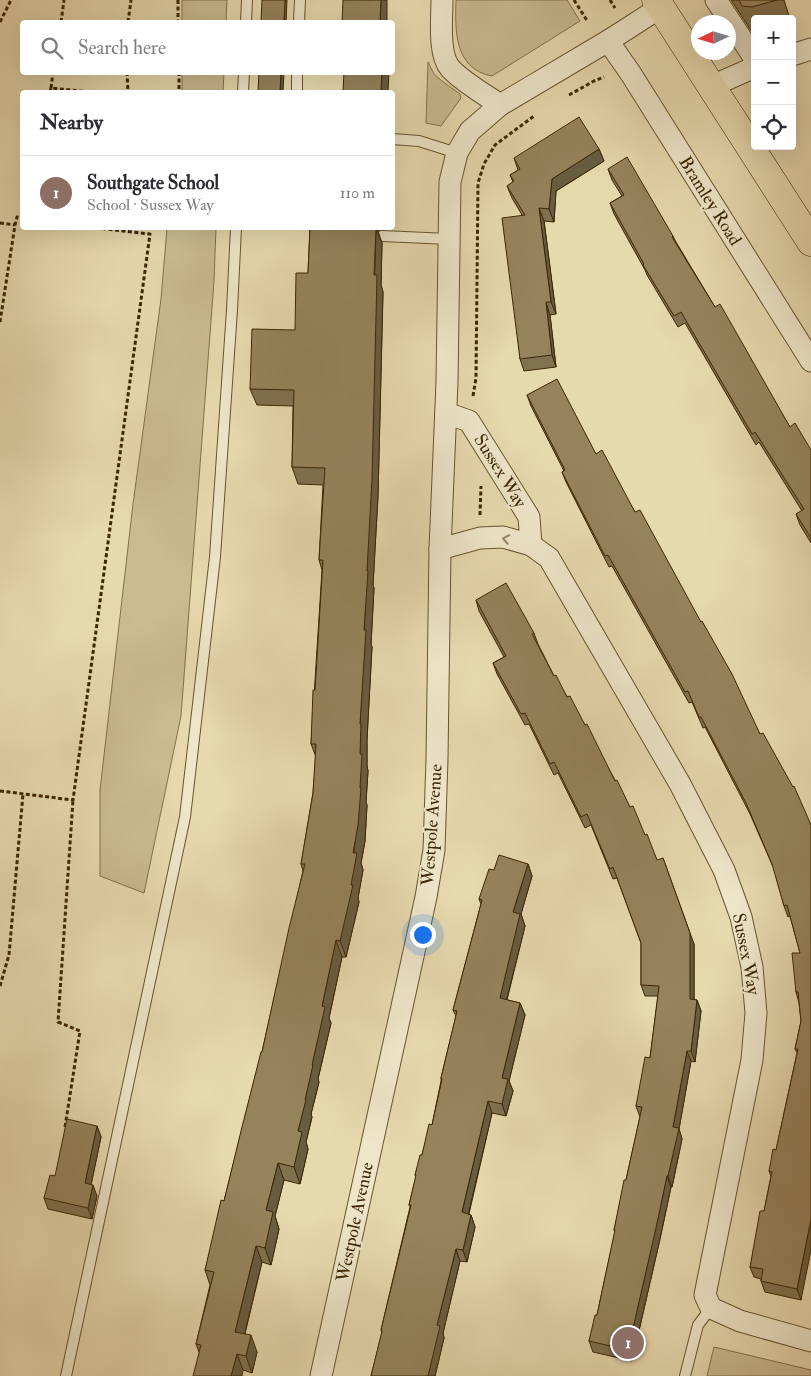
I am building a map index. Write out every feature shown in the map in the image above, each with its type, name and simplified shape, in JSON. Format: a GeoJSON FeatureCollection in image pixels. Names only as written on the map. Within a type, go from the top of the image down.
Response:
{"type":"FeatureCollection","features":[{"type":"Feature","properties":{"kind":"main road"},"geometry":{"type":"LineString","coordinates":[[658,3],[811,242]]}},
{"type":"Feature","properties":{"kind":"street"},"geometry":{"type":"LineString","coordinates":[[442,0],[443,50],[450,67],[500,105]]}},
{"type":"Feature","properties":{"kind":"street"},"geometry":{"type":"LineString","coordinates":[[716,0],[751,53]]}},
{"type":"Feature","properties":{"kind":"street"},"geometry":{"type":"LineString","coordinates":[[446,413],[450,182],[457,153],[470,131],[500,105],[608,41],[658,3]]}},
{"type":"Feature","properties":{"kind":"street","name":"Bramley Road"},"geometry":{"type":"LineString","coordinates":[[608,41],[631,74],[811,361]]}},
{"type":"Feature","properties":{"kind":"street"},"geometry":{"type":"LineString","coordinates":[[796,53],[811,49]]}},
{"type":"Feature","properties":{"kind":"street"},"geometry":{"type":"LineString","coordinates":[[712,86],[751,69]]}},
{"type":"Feature","properties":{"kind":"street","name":"Sussex Way"},"geometry":{"type":"LineString","coordinates":[[446,413],[469,421],[529,517],[531,545]]}},
{"type":"Feature","properties":{"kind":"street","name":"Westpole Avenue"},"geometry":{"type":"LineString","coordinates":[[321,1376],[426,897],[434,850],[440,550],[446,413]]}},
{"type":"Feature","properties":{"kind":"street","name":"Sussex Way"},"geometry":{"type":"LineString","coordinates":[[440,550],[480,538],[503,537],[531,545],[549,558],[680,784],[724,870],[741,917],[752,967],[756,1013],[752,1060],[706,1282],[705,1295],[711,1308]]}},
{"type":"Feature","properties":{"kind":"street"},"geometry":{"type":"LineString","coordinates":[[711,1308],[740,1321],[811,1341]]}},
{"type":"Feature","properties":{"kind":"lane"},"geometry":{"type":"LineString","coordinates":[[246,20],[247,0]]}},
{"type":"Feature","properties":{"kind":"lane"},"geometry":{"type":"LineString","coordinates":[[299,20],[300,0]]}},
{"type":"Feature","properties":{"kind":"lane"},"geometry":{"type":"LineString","coordinates":[[243,90],[244,75]]}},
{"type":"Feature","properties":{"kind":"lane"},"geometry":{"type":"LineString","coordinates":[[296,90],[297,75]]}},
{"type":"Feature","properties":{"kind":"lane"},"geometry":{"type":"LineString","coordinates":[[395,140],[419,141],[457,153]]}},
{"type":"Feature","properties":{"kind":"lane"},"geometry":{"type":"LineString","coordinates":[[66,1376],[185,817],[215,556],[236,230]]}},
{"type":"Feature","properties":{"kind":"lane"},"geometry":{"type":"LineString","coordinates":[[382,236],[449,239]]}},
{"type":"Feature","properties":{"kind":"lane"},"geometry":{"type":"LineString","coordinates":[[686,1376],[698,1325],[711,1308]]}},
{"type":"Feature","properties":{"kind":"path"},"geometry":{"type":"LineString","coordinates":[[0,22],[11,0]]}},
{"type":"Feature","properties":{"kind":"path"},"geometry":{"type":"LineString","coordinates":[[61,20],[64,0]]}},
{"type":"Feature","properties":{"kind":"path"},"geometry":{"type":"LineString","coordinates":[[128,20],[131,0]]}},
{"type":"Feature","properties":{"kind":"path"},"geometry":{"type":"LineString","coordinates":[[178,0],[178,20]]}},
{"type":"Feature","properties":{"kind":"path"},"geometry":{"type":"LineString","coordinates":[[574,0],[588,22]]}},
{"type":"Feature","properties":{"kind":"path"},"geometry":{"type":"LineString","coordinates":[[51,90],[53,75]]}},
{"type":"Feature","properties":{"kind":"path"},"geometry":{"type":"LineString","coordinates":[[127,75],[128,90]]}},
{"type":"Feature","properties":{"kind":"path"},"geometry":{"type":"LineString","coordinates":[[179,75],[179,90]]}},
{"type":"Feature","properties":{"kind":"path"},"geometry":{"type":"LineString","coordinates":[[569,95],[607,76]]}},
{"type":"Feature","properties":{"kind":"path"},"geometry":{"type":"LineString","coordinates":[[476,378],[478,183],[484,164],[495,145],[536,114]]}},
{"type":"Feature","properties":{"kind":"path"},"geometry":{"type":"LineString","coordinates":[[0,322],[15,225],[17,218],[20,218]]}},
{"type":"Feature","properties":{"kind":"path"},"geometry":{"type":"LineString","coordinates":[[0,223],[15,225]]}},
{"type":"Feature","properties":{"kind":"path"},"geometry":{"type":"LineString","coordinates":[[65,1127],[80,1031],[58,1022],[74,800],[150,234],[116,230]]}},
{"type":"Feature","properties":{"kind":"path"},"geometry":{"type":"LineString","coordinates":[[480,538],[481,478],[497,466]]}},
{"type":"Feature","properties":{"kind":"path"},"geometry":{"type":"LineString","coordinates":[[0,791],[74,800]]}},
{"type":"Feature","properties":{"kind":"path"},"geometry":{"type":"LineString","coordinates":[[0,986],[9,955],[23,794]]}},
{"type":"Feature","properties":{"kind":"shaded area"},"geometry":{"type":"Polygon","coordinates":[[[182,0],[227,0],[226,20],[182,20],[182,0]]]}},
{"type":"Feature","properties":{"kind":"shaded area"},"geometry":{"type":"Polygon","coordinates":[[[456,0],[567,0],[580,21],[492,76],[480,72],[470,65],[459,47],[456,24],[456,0]]]}},
{"type":"Feature","properties":{"kind":"shaded area"},"geometry":{"type":"Polygon","coordinates":[[[428,62],[434,74],[460,94],[461,98],[441,126],[426,123],[428,62]]]}},
{"type":"Feature","properties":{"kind":"shaded area"},"geometry":{"type":"Polygon","coordinates":[[[182,75],[224,75],[223,90],[182,90],[182,75]]]}},
{"type":"Feature","properties":{"kind":"shaded area"},"geometry":{"type":"Polygon","coordinates":[[[167,230],[216,230],[214,281],[181,716],[144,893],[100,876],[100,790],[133,504],[161,299],[167,230]]]}},
{"type":"Feature","properties":{"kind":"shaded area"},"geometry":{"type":"Polygon","coordinates":[[[714,1347],[811,1370],[811,1376],[707,1376],[714,1347]]]}},
{"type":"Feature","properties":{"kind":"building"},"geometry":{"type":"Polygon","coordinates":[[[262,0],[285,0],[284,20],[261,20],[262,0]]]}},
{"type":"Feature","properties":{"kind":"building"},"geometry":{"type":"Polygon","coordinates":[[[343,0],[381,0],[380,20],[342,20],[343,0]]]}},
{"type":"Feature","properties":{"kind":"building"},"geometry":{"type":"Polygon","coordinates":[[[739,0],[777,0],[752,7],[742,6],[739,0]]]}},
{"type":"Feature","properties":{"kind":"building"},"geometry":{"type":"Polygon","coordinates":[[[259,75],[281,75],[280,90],[258,90],[259,75]]]}},
{"type":"Feature","properties":{"kind":"building"},"geometry":{"type":"Polygon","coordinates":[[[344,75],[382,75],[381,90],[343,90],[344,75]]]}},
{"type":"Feature","properties":{"kind":"building"},"geometry":{"type":"Polygon","coordinates":[[[579,117],[599,149],[552,179],[549,209],[539,208],[551,302],[546,302],[552,355],[520,359],[502,218],[525,215],[507,186],[514,181],[510,175],[520,169],[514,158],[579,117]]]}},
{"type":"Feature","properties":{"kind":"building"},"geometry":{"type":"Polygon","coordinates":[[[627,157],[672,237],[715,307],[720,304],[790,427],[795,423],[811,450],[811,538],[796,514],[804,509],[755,432],[752,434],[681,312],[674,316],[643,265],[610,203],[624,195],[608,169],[627,157]]]}},
{"type":"Feature","properties":{"kind":"building"},"geometry":{"type":"Polygon","coordinates":[[[310,230],[376,230],[374,275],[377,275],[372,479],[360,724],[360,754],[362,754],[361,788],[358,825],[353,853],[357,853],[351,885],[353,885],[340,941],[336,940],[322,1006],[325,1007],[298,1131],[302,1132],[294,1167],[278,1163],[266,1210],[273,1212],[265,1248],[256,1246],[235,1332],[251,1335],[246,1356],[237,1354],[231,1376],[193,1376],[201,1345],[196,1344],[214,1272],[205,1270],[221,1200],[224,1201],[262,1052],[305,864],[301,864],[313,793],[316,744],[311,744],[313,690],[315,690],[323,560],[319,560],[325,468],[292,467],[294,390],[250,389],[252,329],[295,330],[296,273],[308,273],[310,230]]]}},
{"type":"Feature","properties":{"kind":"building"},"geometry":{"type":"Polygon","coordinates":[[[557,379],[596,454],[602,450],[635,512],[640,510],[701,622],[732,674],[760,734],[763,733],[794,786],[811,825],[811,1219],[797,1289],[761,1281],[763,1269],[750,1267],[760,1211],[764,1211],[772,1172],[769,1171],[773,1149],[776,1150],[798,1049],[795,1049],[801,1021],[792,953],[800,953],[787,905],[784,906],[772,864],[746,803],[701,717],[699,717],[688,691],[685,692],[608,555],[605,556],[562,472],[565,470],[527,395],[557,379]]]}},
{"type":"Feature","properties":{"kind":"building"},"geometry":{"type":"Polygon","coordinates":[[[506,583],[534,633],[532,634],[554,676],[556,675],[567,697],[570,696],[585,725],[587,724],[615,781],[617,780],[630,807],[633,806],[657,860],[663,858],[690,933],[690,999],[697,1000],[691,1051],[687,1051],[673,1127],[679,1128],[628,1350],[589,1341],[595,1315],[597,1315],[624,1180],[626,1180],[642,1107],[636,1106],[645,1057],[650,1058],[659,986],[641,985],[641,943],[613,867],[610,869],[587,814],[581,817],[554,762],[550,764],[525,713],[521,714],[493,663],[506,656],[476,600],[506,583]]]}},
{"type":"Feature","properties":{"kind":"building"},"geometry":{"type":"Polygon","coordinates":[[[499,855],[528,864],[513,912],[520,914],[500,998],[520,1003],[502,1078],[508,1079],[502,1104],[488,1101],[462,1212],[471,1215],[463,1250],[456,1249],[437,1325],[440,1326],[428,1376],[371,1376],[411,1205],[409,1205],[415,1175],[429,1124],[432,1125],[457,1011],[453,1010],[482,900],[479,899],[489,869],[494,870],[499,855]]]}},
{"type":"Feature","properties":{"kind":"building"},"geometry":{"type":"Polygon","coordinates":[[[67,1119],[97,1126],[85,1183],[93,1185],[88,1208],[44,1198],[50,1175],[55,1176],[67,1119]]]}},
{"type":"Feature","properties":{"kind":"place","name":"Southgate School"},"geometry":{"type":"Point","coordinates":[628,1343]}}]}
